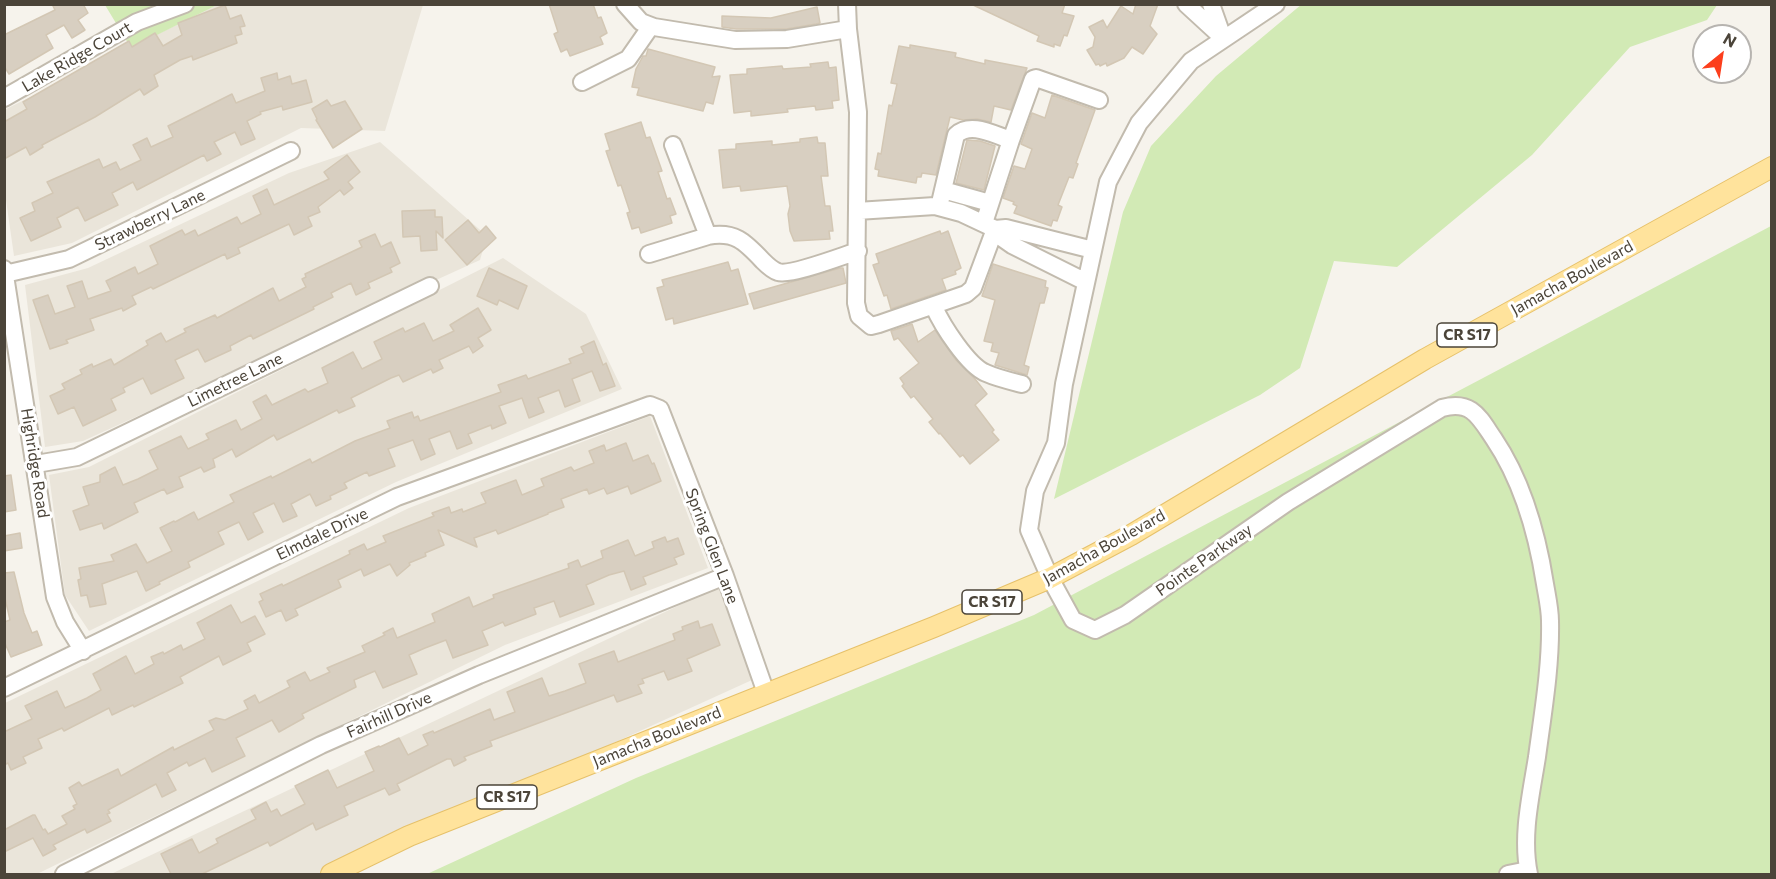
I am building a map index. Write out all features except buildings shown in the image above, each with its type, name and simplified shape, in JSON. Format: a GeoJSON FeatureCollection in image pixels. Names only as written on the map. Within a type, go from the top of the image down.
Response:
{"type":"FeatureCollection","features":[{"type":"Feature","properties":{"kind":"main road","name":"Jamacha Boulevard"},"geometry":{"type":"LineString","coordinates":[[331,874],[409,836],[1050,578],[1131,535],[1425,359],[1772,167]]}},
{"type":"Feature","properties":{"kind":"street","name":"Lake Ridge Court"},"geometry":{"type":"LineString","coordinates":[[4,99],[137,22],[185,4]]}},
{"type":"Feature","properties":{"kind":"street"},"geometry":{"type":"LineString","coordinates":[[625,4],[641,22],[651,26],[735,40],[787,39],[848,29]]}},
{"type":"Feature","properties":{"kind":"street"},"geometry":{"type":"LineString","coordinates":[[847,4],[858,112],[856,303],[859,315],[871,326],[934,306],[966,294],[973,288],[990,226],[990,203],[1033,79],[1036,78],[1099,100]]}},
{"type":"Feature","properties":{"kind":"street"},"geometry":{"type":"LineString","coordinates":[[1186,4],[1223,38]]}},
{"type":"Feature","properties":{"kind":"street","name":"Pointe Parkway"},"geometry":{"type":"LineString","coordinates":[[1276,4],[1191,61],[1139,123],[1108,182],[1064,384],[1056,443],[1035,491],[1029,530],[1050,578],[1073,620],[1095,630],[1125,615],[1288,502],[1442,408],[1456,404],[1468,407],[1483,423],[1502,450],[1525,498],[1542,566],[1551,618],[1549,662],[1526,835],[1528,872]]}},
{"type":"Feature","properties":{"kind":"street"},"geometry":{"type":"LineString","coordinates":[[1215,8],[1223,38]]}},
{"type":"Feature","properties":{"kind":"street"},"geometry":{"type":"LineString","coordinates":[[582,82],[628,58],[651,26]]}},
{"type":"Feature","properties":{"kind":"street"},"geometry":{"type":"LineString","coordinates":[[941,199],[956,135],[962,130],[974,128],[1011,140]]}},
{"type":"Feature","properties":{"kind":"street"},"geometry":{"type":"LineString","coordinates":[[673,145],[708,236]]}},
{"type":"Feature","properties":{"kind":"street","name":"Strawberry Lane"},"geometry":{"type":"LineString","coordinates":[[5,273],[69,259],[291,151]]}},
{"type":"Feature","properties":{"kind":"street"},"geometry":{"type":"LineString","coordinates":[[857,211],[941,199],[990,203]]}},
{"type":"Feature","properties":{"kind":"street"},"geometry":{"type":"LineString","coordinates":[[941,199],[961,213],[990,226],[1093,250]]}},
{"type":"Feature","properties":{"kind":"street"},"geometry":{"type":"LineString","coordinates":[[990,226],[1002,238],[1086,282]]}},
{"type":"Feature","properties":{"kind":"street"},"geometry":{"type":"LineString","coordinates":[[649,254],[708,236],[730,234],[753,250],[771,268],[778,272],[791,272],[858,251]]}},
{"type":"Feature","properties":{"kind":"street"},"geometry":{"type":"LineString","coordinates":[[1032,255],[1037,236]]}},
{"type":"Feature","properties":{"kind":"street","name":"Highridge Road"},"geometry":{"type":"LineString","coordinates":[[4,269],[55,597],[65,622],[83,651]]}},
{"type":"Feature","properties":{"kind":"street","name":"Limetree Lane"},"geometry":{"type":"LineString","coordinates":[[36,464],[77,457],[430,286]]}},
{"type":"Feature","properties":{"kind":"street"},"geometry":{"type":"LineString","coordinates":[[934,306],[939,318],[975,366],[984,373],[1022,384]]}},
{"type":"Feature","properties":{"kind":"street","name":"Spring Glen Lane"},"geometry":{"type":"LineString","coordinates":[[650,405],[660,409],[725,576],[766,693]]}},
{"type":"Feature","properties":{"kind":"street","name":"Elmdale Drive"},"geometry":{"type":"LineString","coordinates":[[4,688],[397,497],[650,405]]}},
{"type":"Feature","properties":{"kind":"street","name":"Fairhill Drive"},"geometry":{"type":"LineString","coordinates":[[64,874],[321,745],[479,675],[725,576]]}},
{"type":"Feature","properties":{"kind":"street"},"geometry":{"type":"LineString","coordinates":[[1508,874],[1528,872]]}},
{"type":"Feature","properties":{"kind":"shaded area"},"geometry":{"type":"Polygon","coordinates":[[[217,5],[423,5],[385,131],[301,128],[72,243],[14,256],[5,193],[4,110],[217,5]]]}},
{"type":"Feature","properties":{"kind":"shaded area"},"geometry":{"type":"Polygon","coordinates":[[[380,142],[487,236],[480,260],[83,441],[45,447],[25,285],[88,268],[289,173],[380,142]]]}},
{"type":"Feature","properties":{"kind":"shaded area"},"geometry":{"type":"Polygon","coordinates":[[[503,258],[586,314],[622,389],[396,482],[89,631],[65,595],[49,475],[89,467],[503,258]]]}},
{"type":"Feature","properties":{"kind":"shaded area"},"geometry":{"type":"Polygon","coordinates":[[[650,416],[708,568],[505,645],[37,874],[5,874],[5,703],[409,508],[650,416]]]}},
{"type":"Feature","properties":{"kind":"shaded area"},"geometry":{"type":"Polygon","coordinates":[[[722,585],[752,680],[326,874],[111,874],[722,585]]]}},
{"type":"Feature","properties":{"kind":"green space"},"geometry":{"type":"Polygon","coordinates":[[[1302,4],[1717,5],[1707,20],[1630,47],[1532,155],[1397,267],[1334,261],[1300,368],[1260,395],[1054,499],[1123,212],[1151,146],[1216,76],[1302,4]]]}},
{"type":"Feature","properties":{"kind":"green space"},"geometry":{"type":"Polygon","coordinates":[[[105,5],[217,5],[131,48],[105,5]]]}},
{"type":"Feature","properties":{"kind":"green space"},"geometry":{"type":"Polygon","coordinates":[[[1771,226],[1771,874],[427,874],[636,778],[1034,615],[1771,226]]]}}]}
